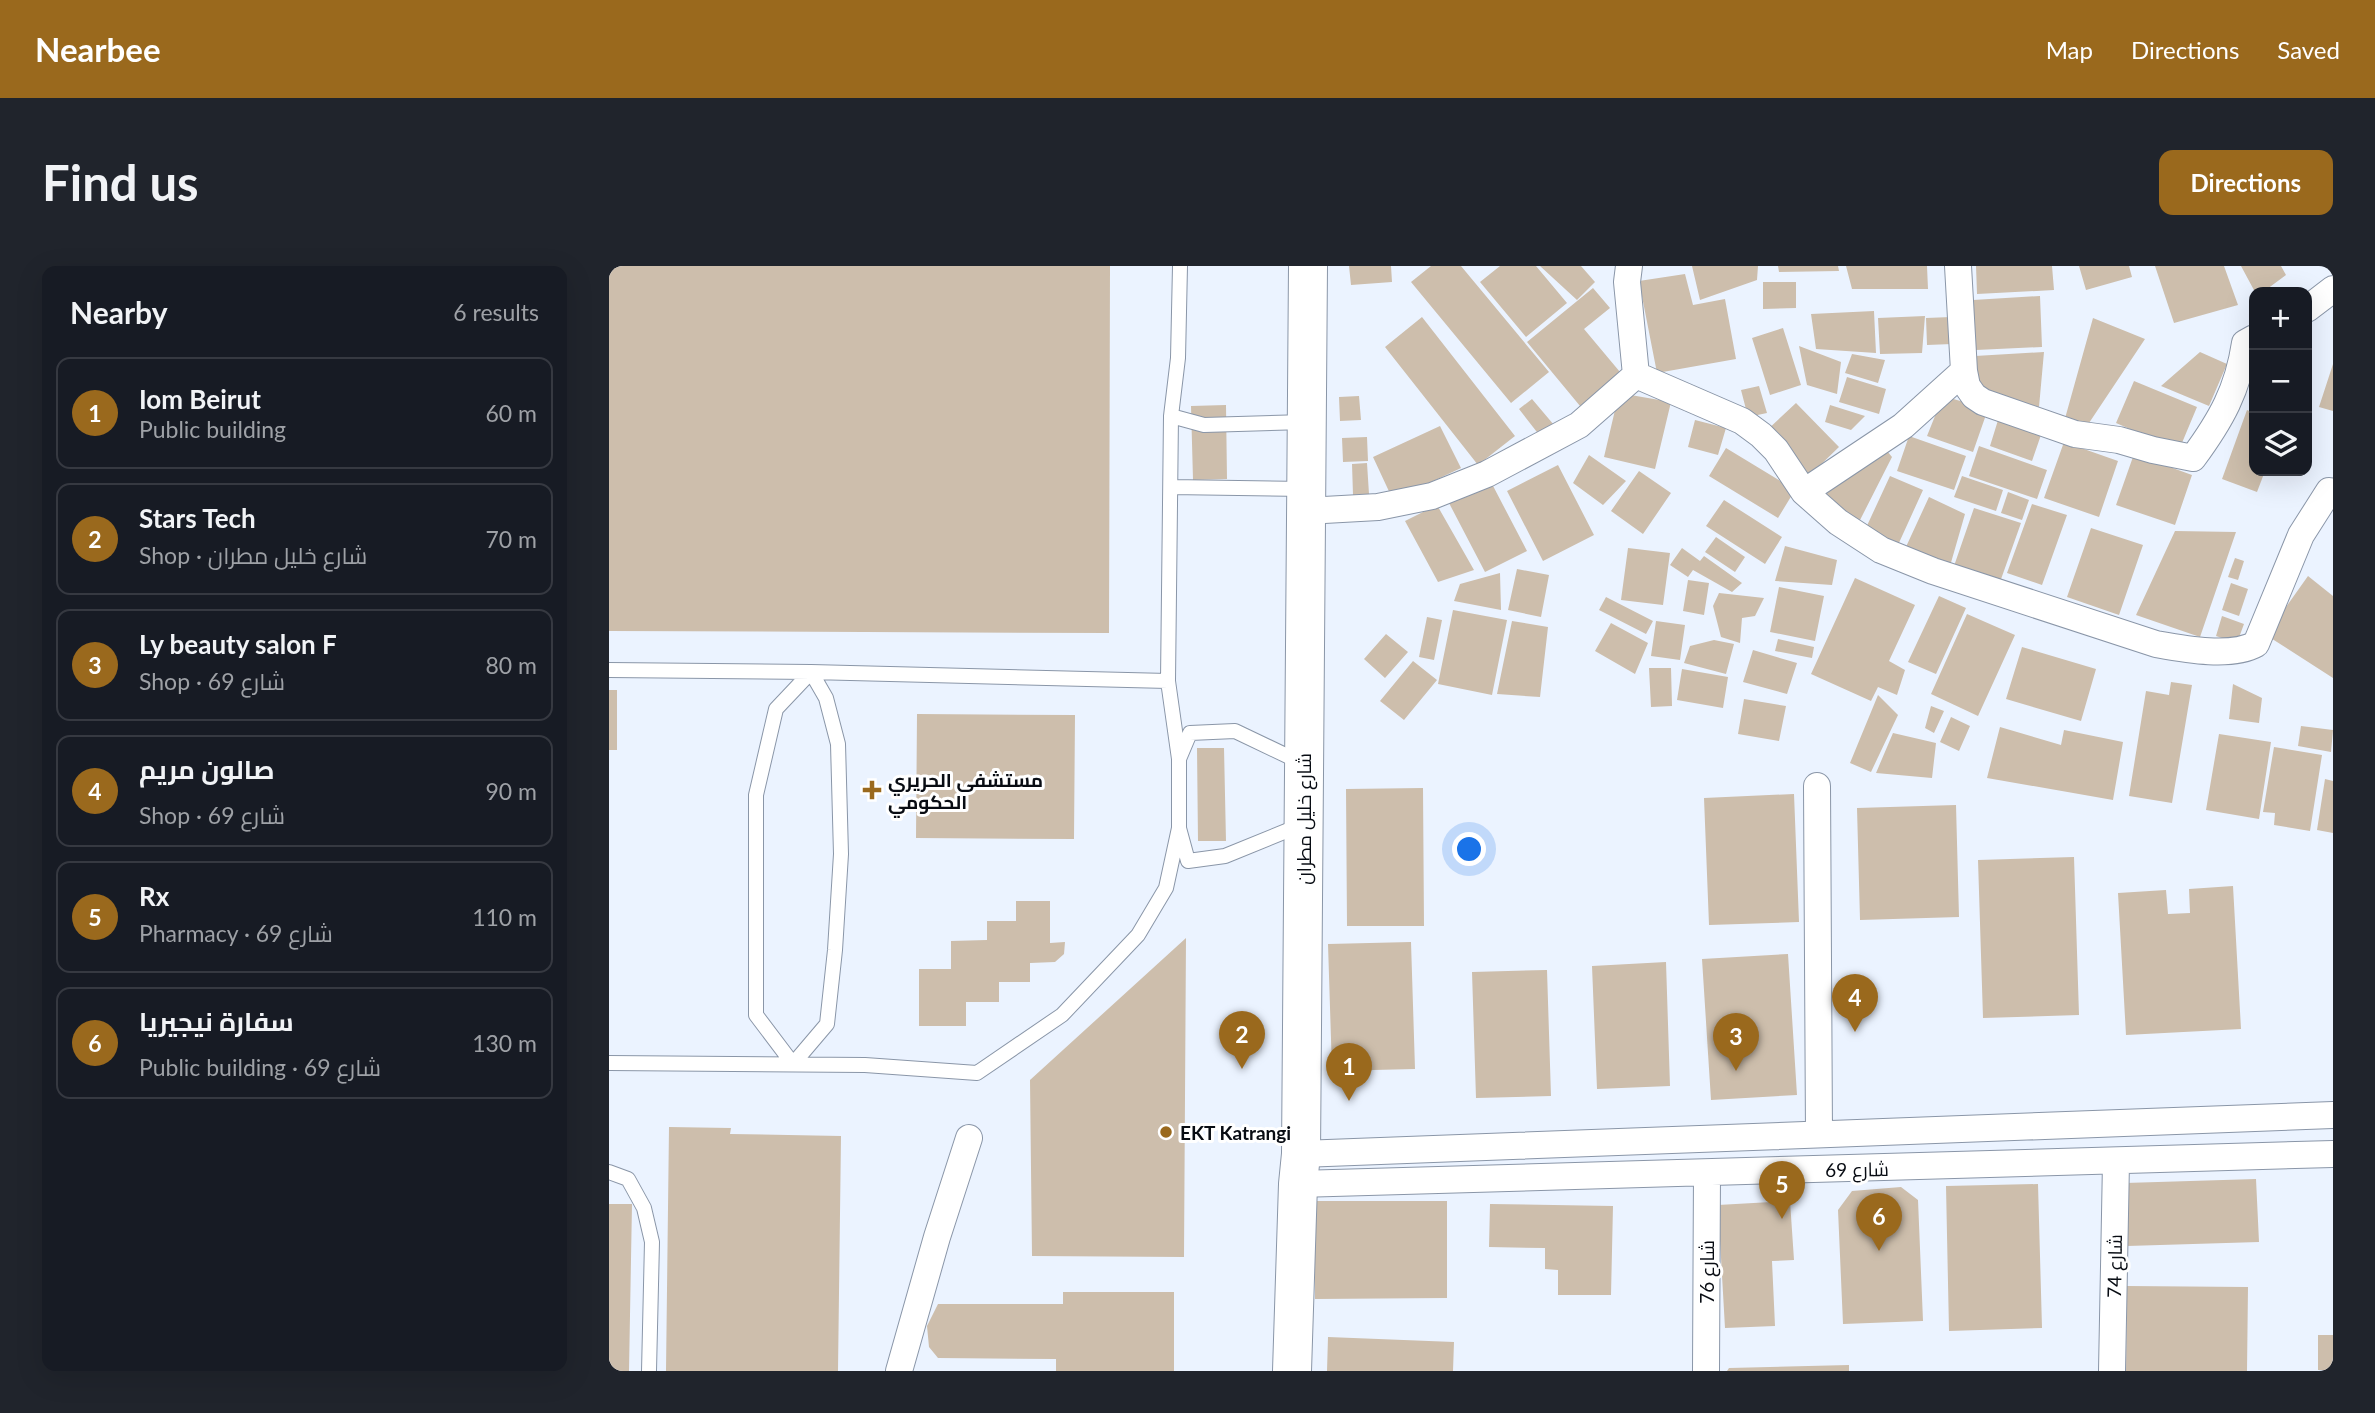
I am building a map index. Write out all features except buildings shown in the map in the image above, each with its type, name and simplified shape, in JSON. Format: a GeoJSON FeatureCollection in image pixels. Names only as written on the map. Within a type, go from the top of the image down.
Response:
{"type":"FeatureCollection","features":[{"type":"Feature","properties":{"kind":"street","name":"شارع خليل مطران"},"geometry":{"type":"LineString","coordinates":[[1292,1371],[1299,1169],[1308,266]]}},
{"type":"Feature","properties":{"kind":"street"},"geometry":{"type":"LineString","coordinates":[[1629,266],[1627,282],[1636,375]]}},
{"type":"Feature","properties":{"kind":"street"},"geometry":{"type":"LineString","coordinates":[[1958,266],[1963,371],[1967,386],[1974,396],[1993,406],[2075,434],[2119,440],[2193,458],[2218,425],[2241,373],[2245,343],[2249,341]]}},
{"type":"Feature","properties":{"kind":"street"},"geometry":{"type":"LineString","coordinates":[[2312,305],[2333,289]]}},
{"type":"Feature","properties":{"kind":"street"},"geometry":{"type":"LineString","coordinates":[[1804,492],[1903,426],[1963,371]]}},
{"type":"Feature","properties":{"kind":"street"},"geometry":{"type":"LineString","coordinates":[[1636,375],[1742,421],[1776,450],[1804,492],[1837,522],[1881,550],[1933,571],[2156,644],[2182,649],[2221,651],[2246,649],[2256,644],[2301,535],[2329,492]]}},
{"type":"Feature","properties":{"kind":"street"},"geometry":{"type":"LineString","coordinates":[[1306,500],[1378,507],[1432,496],[1487,474],[1579,425],[1636,375]]}},
{"type":"Feature","properties":{"kind":"street"},"geometry":{"type":"LineString","coordinates":[[1817,786],[1819,1134]]}},
{"type":"Feature","properties":{"kind":"street","name":"شارع 69"},"geometry":{"type":"LineString","coordinates":[[1299,1169],[1819,1134],[2333,1115]]}},
{"type":"Feature","properties":{"kind":"street"},"geometry":{"type":"LineString","coordinates":[[1939,1166],[1940,1130]]}},
{"type":"Feature","properties":{"kind":"street"},"geometry":{"type":"LineString","coordinates":[[899,1371],[968,1138]]}},
{"type":"Feature","properties":{"kind":"street","name":"شارع 69"},"geometry":{"type":"LineString","coordinates":[[1299,1169],[1707,1172],[2333,1154]]}},
{"type":"Feature","properties":{"kind":"street","name":"شارع 74"},"geometry":{"type":"LineString","coordinates":[[2112,1371],[2116,1162]]}},
{"type":"Feature","properties":{"kind":"street","name":"شارع 76"},"geometry":{"type":"LineString","coordinates":[[1706,1371],[1707,1172]]}},
{"type":"Feature","properties":{"kind":"lane"},"geometry":{"type":"LineString","coordinates":[[609,1063],[865,1065],[977,1073],[1062,1015],[1139,935],[1166,888],[1179,828],[1179,759],[1168,681],[1171,416],[1178,358],[1180,266]]}},
{"type":"Feature","properties":{"kind":"lane"},"geometry":{"type":"LineString","coordinates":[[1171,416],[1204,425],[1306,422]]}},
{"type":"Feature","properties":{"kind":"lane"},"geometry":{"type":"LineString","coordinates":[[1171,487],[1306,500]]}},
{"type":"Feature","properties":{"kind":"lane"},"geometry":{"type":"LineString","coordinates":[[609,670],[1168,681]]}},
{"type":"Feature","properties":{"kind":"lane"},"geometry":{"type":"LineString","coordinates":[[793,1064],[756,1015],[756,796],[776,709],[811,672]]}},
{"type":"Feature","properties":{"kind":"lane"},"geometry":{"type":"LineString","coordinates":[[793,1064],[827,1024],[841,853],[838,744],[826,698],[811,672]]}},
{"type":"Feature","properties":{"kind":"lane"},"geometry":{"type":"LineString","coordinates":[[1179,759],[1190,733],[1235,731],[1303,764]]}},
{"type":"Feature","properties":{"kind":"lane"},"geometry":{"type":"LineString","coordinates":[[1179,828],[1188,861],[1225,856],[1303,825]]}},
{"type":"Feature","properties":{"kind":"lane"},"geometry":{"type":"LineString","coordinates":[[609,1172],[628,1179],[645,1208],[652,1241],[649,1371]]}},
{"type":"Feature","properties":{"kind":"place","name":"مستشفى الحريري الحكومي"},"geometry":{"type":"Point","coordinates":[872,790]}},
{"type":"Feature","properties":{"kind":"place","name":"صالون مريم"},"geometry":{"type":"Point","coordinates":[1855,1032]}},
{"type":"Feature","properties":{"kind":"place","name":"Stars Tech"},"geometry":{"type":"Point","coordinates":[1242,1069]}},
{"type":"Feature","properties":{"kind":"place","name":"Ly beauty salon F"},"geometry":{"type":"Point","coordinates":[1736,1071]}},
{"type":"Feature","properties":{"kind":"place","name":"Iom Beirut"},"geometry":{"type":"Point","coordinates":[1349,1101]}},
{"type":"Feature","properties":{"kind":"place","name":"EKT Katrangi"},"geometry":{"type":"Point","coordinates":[1166,1132]}},
{"type":"Feature","properties":{"kind":"place","name":"Rx"},"geometry":{"type":"Point","coordinates":[1782,1219]}},
{"type":"Feature","properties":{"kind":"place","name":"سفارة نيجيريا"},"geometry":{"type":"Point","coordinates":[1879,1251]}}]}
